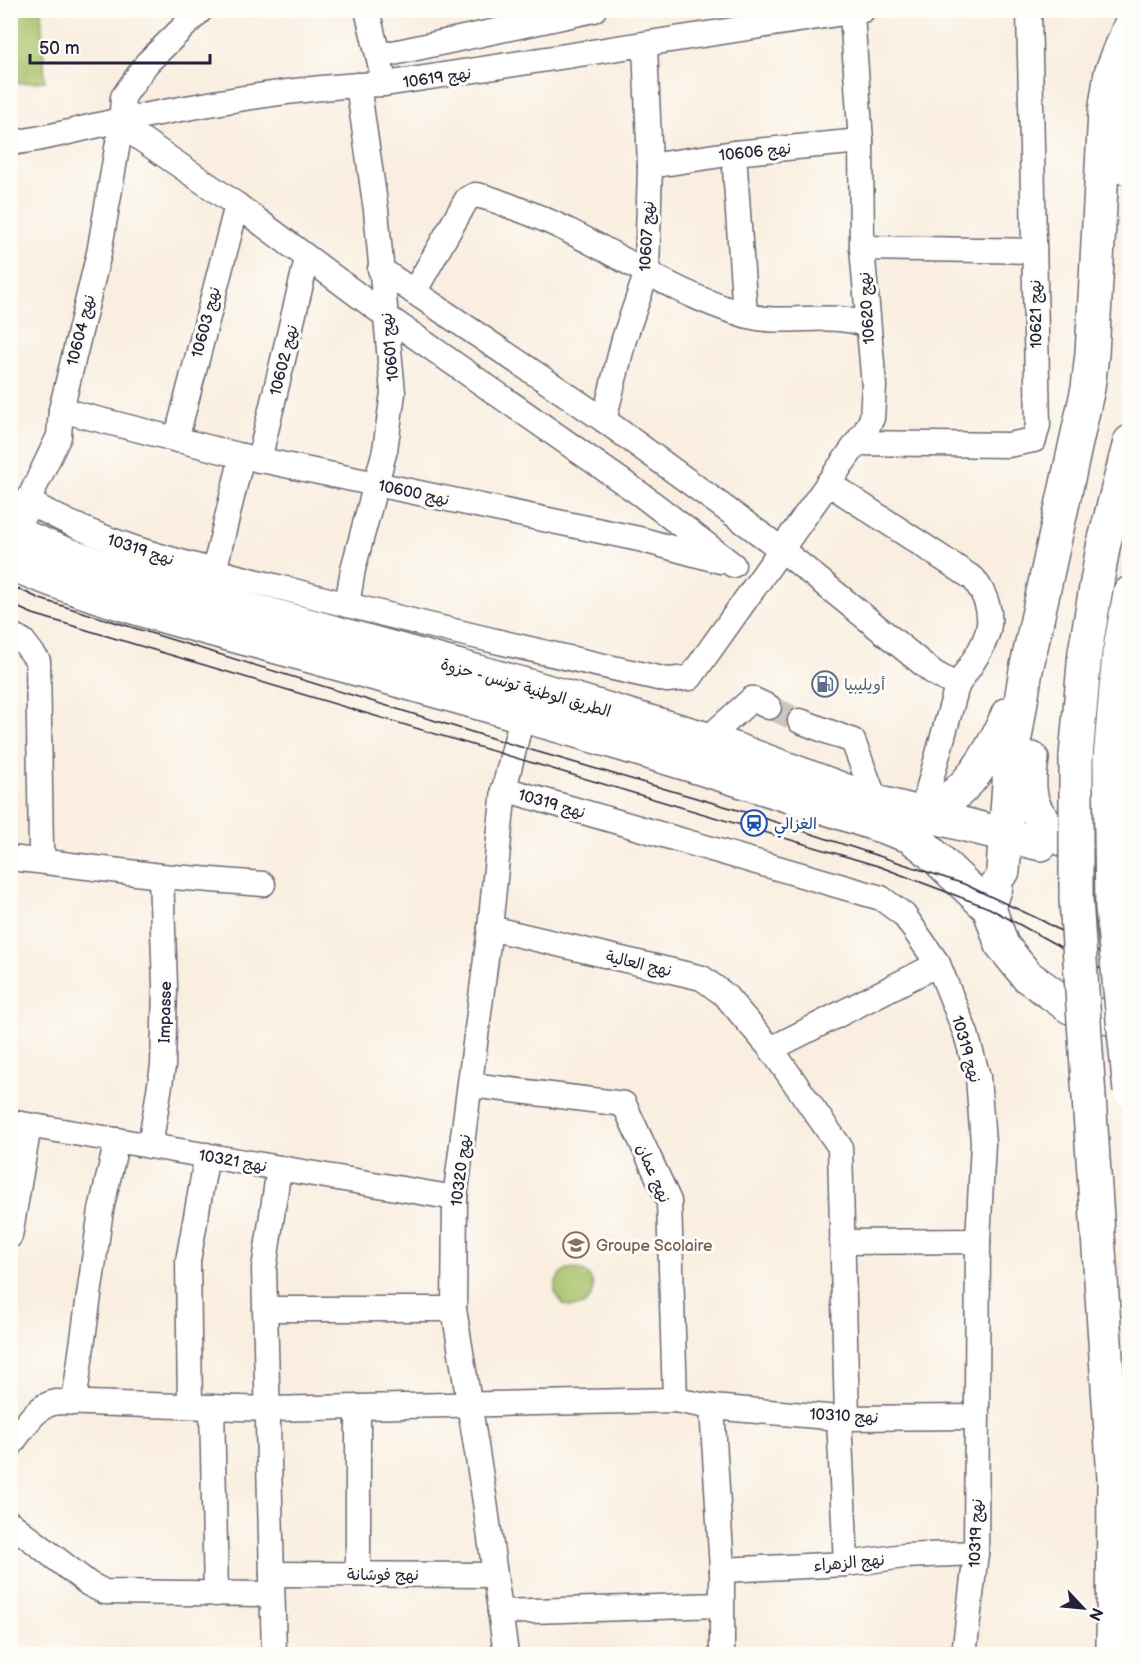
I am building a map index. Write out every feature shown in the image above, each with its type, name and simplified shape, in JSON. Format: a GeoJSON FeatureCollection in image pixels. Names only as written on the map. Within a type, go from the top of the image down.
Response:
{"type":"FeatureCollection","features":[{"type":"Feature","properties":{"kind":"highway"},"geometry":{"type":"LineString","coordinates":[[1003,871],[1010,769],[1026,670],[1088,388],[1092,354],[1105,112],[1111,73],[1130,26]]}},
{"type":"Feature","properties":{"kind":"highway"},"geometry":{"type":"LineString","coordinates":[[1130,104],[1123,154],[1110,378],[1065,584],[1029,787],[1029,799],[1035,813],[1050,830],[1083,853],[1130,872]]}},
{"type":"Feature","properties":{"kind":"highway"},"geometry":{"type":"LineString","coordinates":[[1113,1654],[1114,1478],[1077,911],[1076,757],[1087,641],[1103,547],[1130,442]]}},
{"type":"Feature","properties":{"kind":"highway","name":"الطريق الوطنية تونس - حزوة"},"geometry":{"type":"LineString","coordinates":[[13,543],[54,582],[146,612],[526,701],[706,739],[876,802],[921,815],[1083,853]]}},
{"type":"Feature","properties":{"kind":"highway"},"geometry":{"type":"LineString","coordinates":[[1130,593],[1119,654],[1110,759],[1112,908],[1130,1091]]}},
{"type":"Feature","properties":{"kind":"highway"},"geometry":{"type":"LineString","coordinates":[[921,815],[939,808],[956,795],[990,753],[1026,670]]}},
{"type":"Feature","properties":{"kind":"highway","name":"الطريق الوطنية تونس - حزوة"},"geometry":{"type":"LineString","coordinates":[[526,701],[910,836],[926,848],[989,908]]}},
{"type":"Feature","properties":{"kind":"highway"},"geometry":{"type":"LineString","coordinates":[[1041,844],[1023,850],[1010,860],[1003,871],[989,908],[1002,945],[1027,976],[1070,1007],[1130,1024]]}},
{"type":"Feature","properties":{"kind":"street","name":"نهج 10604"},"geometry":{"type":"LineString","coordinates":[[13,543],[28,501],[59,436],[61,410],[99,253],[121,122],[123,97],[131,81],[147,63],[201,10]]}},
{"type":"Feature","properties":{"kind":"street"},"geometry":{"type":"LineString","coordinates":[[367,10],[385,84]]}},
{"type":"Feature","properties":{"kind":"street"},"geometry":{"type":"LineString","coordinates":[[379,56],[594,10]]}},
{"type":"Feature","properties":{"kind":"street","name":"نهج 10621"},"geometry":{"type":"LineString","coordinates":[[857,443],[1008,445],[1024,444],[1034,440],[1038,425],[1029,10]]}},
{"type":"Feature","properties":{"kind":"street","name":"نهج 10619"},"geometry":{"type":"LineString","coordinates":[[10,143],[233,101],[358,85],[385,84],[857,12]]}},
{"type":"Feature","properties":{"kind":"street","name":"نهج 10620"},"geometry":{"type":"LineString","coordinates":[[767,569],[857,443],[872,418],[874,387],[861,248],[861,141],[857,12]]}},
{"type":"Feature","properties":{"kind":"street","name":"نهج 10607"},"geometry":{"type":"LineString","coordinates":[[604,420],[624,339],[646,272],[650,166],[645,46]]}},
{"type":"Feature","properties":{"kind":"street","name":"نهج 10601"},"geometry":{"type":"LineString","coordinates":[[347,605],[353,569],[385,450],[393,393],[376,210],[358,85]]}},
{"type":"Feature","properties":{"kind":"street"},"geometry":{"type":"LineString","coordinates":[[121,122],[386,316],[643,496],[733,565]]}},
{"type":"Feature","properties":{"kind":"street","name":"نهج 10606"},"geometry":{"type":"LineString","coordinates":[[650,166],[734,153],[861,141]]}},
{"type":"Feature","properties":{"kind":"street"},"geometry":{"type":"LineString","coordinates":[[734,153],[745,315]]}},
{"type":"Feature","properties":{"kind":"street"},"geometry":{"type":"LineString","coordinates":[[414,292],[467,199],[475,195],[556,223],[696,297],[745,315],[764,320],[842,317],[867,325]]}},
{"type":"Feature","properties":{"kind":"street","name":"نهج 10603"},"geometry":{"type":"LineString","coordinates":[[176,440],[237,205]]}},
{"type":"Feature","properties":{"kind":"street"},"geometry":{"type":"LineString","coordinates":[[861,248],[1034,251]]}},
{"type":"Feature","properties":{"kind":"street","name":"نهج 10602"},"geometry":{"type":"LineString","coordinates":[[214,571],[250,458],[307,259]]}},
{"type":"Feature","properties":{"kind":"street"},"geometry":{"type":"LineString","coordinates":[[380,269],[604,420],[781,549],[934,673],[957,687]]}},
{"type":"Feature","properties":{"kind":"street","name":"نهج 10600"},"geometry":{"type":"LineString","coordinates":[[61,410],[250,458],[639,539],[733,565],[767,569]]}},
{"type":"Feature","properties":{"kind":"street"},"geometry":{"type":"LineString","coordinates":[[828,483],[974,579],[987,597],[991,622],[980,650],[957,687],[921,815]]}},
{"type":"Feature","properties":{"kind":"street","name":"نهج 10319"},"geometry":{"type":"LineString","coordinates":[[28,501],[61,520],[136,550],[495,643],[675,681],[690,678],[695,673],[767,569]]}},
{"type":"Feature","properties":{"kind":"street"},"geometry":{"type":"LineString","coordinates":[[10,634],[23,641],[38,661],[41,849],[46,862]]}},
{"type":"Feature","properties":{"kind":"street"},"geometry":{"type":"LineString","coordinates":[[706,739],[752,699],[769,707]]}},
{"type":"Feature","properties":{"kind":"street","name":"نهج 10320"},"geometry":{"type":"LineString","coordinates":[[506,1654],[471,1403],[454,1308],[455,1198],[490,928],[504,789],[526,701]]}},
{"type":"Feature","properties":{"kind":"street"},"geometry":{"type":"LineString","coordinates":[[801,721],[853,741],[876,802]]}},
{"type":"Feature","properties":{"kind":"street","name":"نهج 10319"},"geometry":{"type":"LineString","coordinates":[[504,789],[881,898],[904,915],[938,964],[966,1034],[978,1077],[983,1143],[978,1241],[976,1553],[964,1654]]}},
{"type":"Feature","properties":{"kind":"street"},"geometry":{"type":"LineString","coordinates":[[10,858],[162,876],[263,884]]}},
{"type":"Feature","properties":{"kind":"street","name":"Impasse"},"geometry":{"type":"LineString","coordinates":[[150,1146],[163,1066],[165,985],[162,876]]}},
{"type":"Feature","properties":{"kind":"street","name":"نهج العالية"},"geometry":{"type":"LineString","coordinates":[[490,928],[702,978],[725,995],[767,1046],[840,1147],[846,1564]]}},
{"type":"Feature","properties":{"kind":"street"},"geometry":{"type":"LineString","coordinates":[[767,1046],[938,964]]}},
{"type":"Feature","properties":{"kind":"street","name":"نهج عمان"},"geometry":{"type":"LineString","coordinates":[[471,1085],[624,1104],[669,1201],[675,1400]]}},
{"type":"Feature","properties":{"kind":"street"},"geometry":{"type":"LineString","coordinates":[[10,1236],[20,1124]]}},
{"type":"Feature","properties":{"kind":"street","name":"نهج 10321"},"geometry":{"type":"LineString","coordinates":[[20,1124],[455,1198]]}},
{"type":"Feature","properties":{"kind":"street"},"geometry":{"type":"LineString","coordinates":[[74,1403],[101,1210],[117,1140]]}},
{"type":"Feature","properties":{"kind":"street"},"geometry":{"type":"LineString","coordinates":[[207,1155],[188,1261],[216,1594]]}},
{"type":"Feature","properties":{"kind":"street"},"geometry":{"type":"LineString","coordinates":[[273,1654],[264,1269],[279,1168]]}},
{"type":"Feature","properties":{"kind":"street"},"geometry":{"type":"LineString","coordinates":[[842,1242],[978,1241]]}},
{"type":"Feature","properties":{"kind":"street"},"geometry":{"type":"LineString","coordinates":[[265,1309],[454,1308]]}},
{"type":"Feature","properties":{"kind":"street","name":"نهج 10310"},"geometry":{"type":"LineString","coordinates":[[10,1446],[44,1406],[74,1403],[267,1409],[675,1400],[712,1407],[843,1418],[977,1417]]}},
{"type":"Feature","properties":{"kind":"street"},"geometry":{"type":"LineString","coordinates":[[358,1407],[358,1574]]}},
{"type":"Feature","properties":{"kind":"street"},"geometry":{"type":"LineString","coordinates":[[712,1407],[722,1570],[720,1605],[722,1654]]}},
{"type":"Feature","properties":{"kind":"street","name":"نهج فوشانة"},"geometry":{"type":"LineString","coordinates":[[10,1522],[89,1584],[105,1593],[216,1594],[272,1584],[358,1574],[494,1575]]}},
{"type":"Feature","properties":{"kind":"street","name":"نهج الزهراء"},"geometry":{"type":"LineString","coordinates":[[722,1570],[846,1564],[904,1556],[976,1553]]}},
{"type":"Feature","properties":{"kind":"street"},"geometry":{"type":"LineString","coordinates":[[500,1612],[720,1605]]}},
{"type":"Feature","properties":{"kind":"green space"},"geometry":{"type":"Polygon","coordinates":[[[11,10],[41,11],[45,81],[11,84],[11,10]]]}},
{"type":"Feature","properties":{"kind":"green space"},"geometry":{"type":"Polygon","coordinates":[[[574,1269],[587,1275],[593,1288],[587,1301],[574,1307],[561,1301],[555,1288],[561,1275],[574,1269]]]}},
{"type":"Feature","properties":{"kind":"tunnel"},"geometry":{"type":"LineString","coordinates":[[769,707],[800,721]]}},
{"type":"Feature","properties":{"kind":"tram line"},"geometry":{"type":"LineString","coordinates":[[10,585],[40,599],[514,745],[748,813],[964,884],[1043,921],[1130,970]]}},
{"type":"Feature","properties":{"kind":"tram line"},"geometry":{"type":"LineString","coordinates":[[10,604],[33,614],[878,866],[989,908],[1130,985]]}},
{"type":"Feature","properties":{"kind":"place","name":"أويليبيا"},"geometry":{"type":"Point","coordinates":[825,684]}},
{"type":"Feature","properties":{"kind":"place","name":"الغزالي"},"geometry":{"type":"Point","coordinates":[754,823]}},
{"type":"Feature","properties":{"kind":"place","name":"Groupe Scolaire"},"geometry":{"type":"Point","coordinates":[576,1245]}}]}
